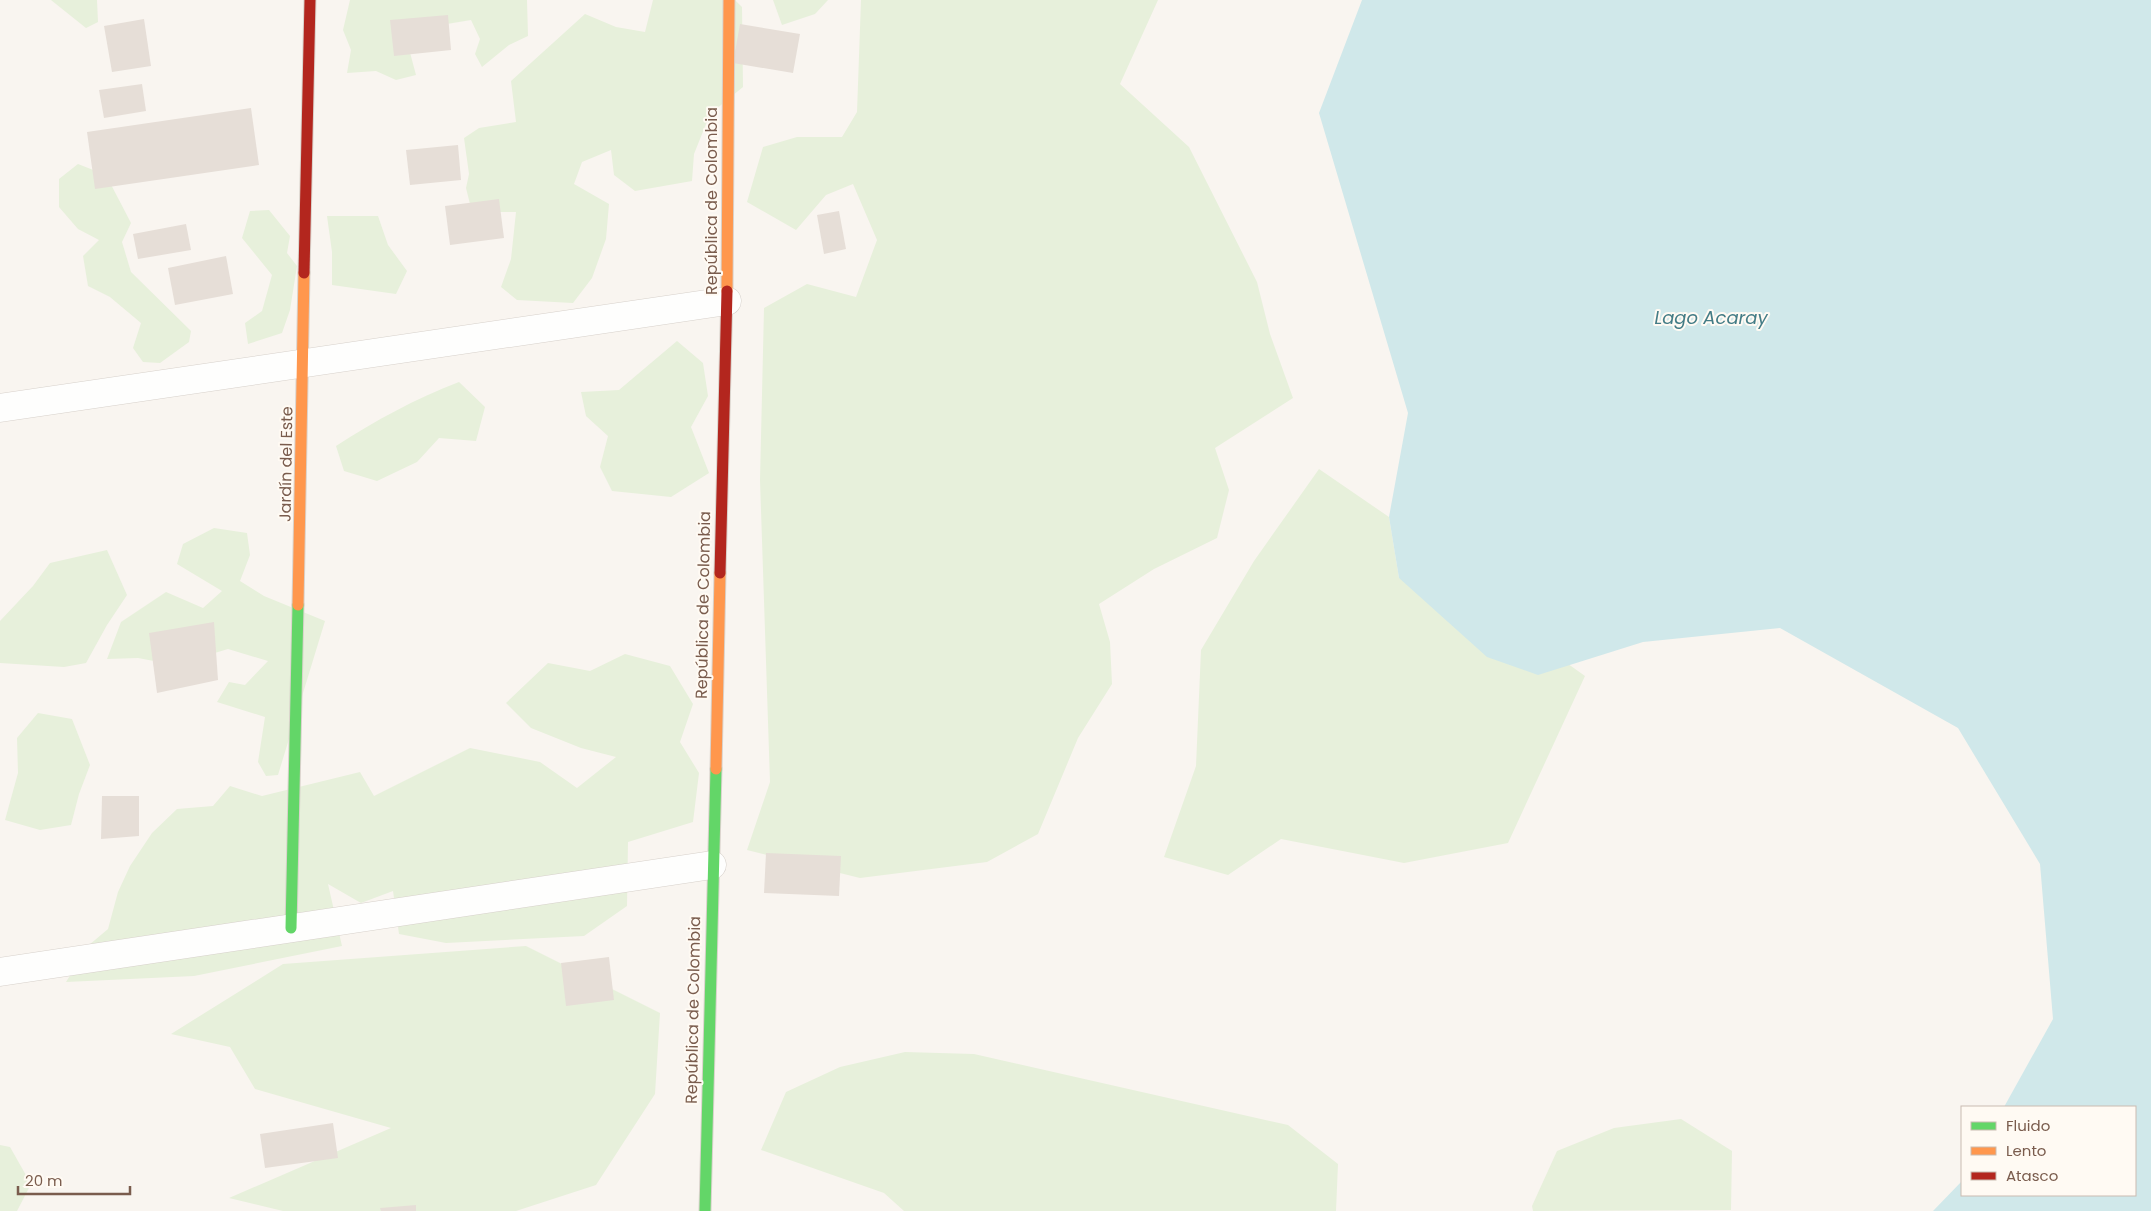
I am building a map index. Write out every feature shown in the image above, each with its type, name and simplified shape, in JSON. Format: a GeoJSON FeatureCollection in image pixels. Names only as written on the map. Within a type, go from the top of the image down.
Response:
{"type":"FeatureCollection","features":[{"type":"Feature","properties":{"kind":"street","name":"Jardín del Este"},"geometry":{"type":"LineString","coordinates":[[291,928],[310,0]]}},
{"type":"Feature","properties":{"kind":"street","name":"República de Colombia"},"geometry":{"type":"LineString","coordinates":[[704,1211],[727,301],[728,0]]}},
{"type":"Feature","properties":{"kind":"street"},"geometry":{"type":"LineString","coordinates":[[0,408],[727,301]]}},
{"type":"Feature","properties":{"kind":"street"},"geometry":{"type":"LineString","coordinates":[[0,972],[712,865]]}},
{"type":"Feature","properties":{"kind":"green space"},"geometry":{"type":"Polygon","coordinates":[[[51,0],[97,0],[98,22],[86,28],[51,0]]]}},
{"type":"Feature","properties":{"kind":"green space"},"geometry":{"type":"Polygon","coordinates":[[[350,0],[527,0],[528,36],[509,45],[482,67],[475,54],[480,39],[471,20],[441,25],[408,45],[416,75],[396,80],[376,71],[347,73],[351,50],[343,30],[350,0]]]}},
{"type":"Feature","properties":{"kind":"green space"},"geometry":{"type":"Polygon","coordinates":[[[653,0],[735,0],[742,7],[743,87],[710,114],[694,154],[692,181],[635,191],[614,175],[611,150],[582,162],[574,184],[609,204],[606,239],[592,278],[573,303],[517,300],[501,287],[511,259],[516,212],[472,212],[466,188],[469,174],[464,138],[479,128],[516,122],[511,81],[585,14],[616,27],[645,32],[653,0]]]}},
{"type":"Feature","properties":{"kind":"green space"},"geometry":{"type":"Polygon","coordinates":[[[773,0],[828,0],[815,14],[782,25],[773,0]]]}},
{"type":"Feature","properties":{"kind":"green space"},"geometry":{"type":"Polygon","coordinates":[[[861,0],[1158,0],[1120,84],[1189,147],[1257,282],[1270,334],[1293,398],[1215,448],[1229,490],[1217,538],[1154,569],[1099,604],[1110,642],[1112,684],[1078,738],[1038,834],[987,862],[860,878],[747,850],[770,782],[760,480],[764,308],[807,284],[856,297],[877,240],[853,184],[826,195],[796,230],[747,202],[763,147],[797,137],[842,137],[857,112],[861,0]]]}},
{"type":"Feature","properties":{"kind":"green space"},"geometry":{"type":"Polygon","coordinates":[[[78,164],[106,175],[131,223],[122,242],[131,272],[191,331],[189,342],[160,363],[143,362],[133,348],[141,323],[110,297],[88,286],[83,256],[99,240],[78,229],[59,207],[59,179],[78,164]]]}},
{"type":"Feature","properties":{"kind":"green space"},"geometry":{"type":"Polygon","coordinates":[[[269,210],[290,236],[287,253],[297,266],[290,310],[282,333],[248,344],[245,323],[262,311],[272,275],[242,238],[250,211],[269,210]]]}},
{"type":"Feature","properties":{"kind":"green space"},"geometry":{"type":"Polygon","coordinates":[[[327,216],[378,216],[388,245],[407,271],[396,294],[332,285],[332,252],[327,216]]]}},
{"type":"Feature","properties":{"kind":"green space"},"geometry":{"type":"Polygon","coordinates":[[[677,341],[703,363],[708,396],[691,427],[709,473],[671,497],[612,491],[600,467],[608,436],[586,416],[581,392],[619,390],[677,341]]]}},
{"type":"Feature","properties":{"kind":"green space"},"geometry":{"type":"Polygon","coordinates":[[[459,382],[485,407],[476,441],[439,438],[417,462],[377,481],[344,471],[336,446],[396,411],[459,382]]]}},
{"type":"Feature","properties":{"kind":"green space"},"geometry":{"type":"Polygon","coordinates":[[[1319,469],[1389,517],[1399,578],[1467,592],[1585,676],[1508,843],[1404,863],[1281,839],[1228,875],[1164,857],[1196,766],[1201,650],[1254,561],[1319,469]]]}},
{"type":"Feature","properties":{"kind":"green space"},"geometry":{"type":"Polygon","coordinates":[[[214,528],[247,533],[250,555],[240,581],[264,596],[325,621],[278,775],[266,776],[258,762],[265,717],[217,702],[229,682],[245,685],[268,661],[228,649],[175,665],[138,658],[107,659],[121,622],[166,592],[203,608],[222,591],[177,564],[183,544],[214,528]]]}},
{"type":"Feature","properties":{"kind":"green space"},"geometry":{"type":"Polygon","coordinates":[[[107,550],[127,595],[107,625],[86,663],[64,667],[0,663],[0,621],[33,586],[50,563],[107,550]]]}},
{"type":"Feature","properties":{"kind":"green space"},"geometry":{"type":"Polygon","coordinates":[[[625,654],[670,666],[693,704],[680,742],[699,773],[693,822],[628,842],[627,906],[584,936],[446,943],[399,934],[393,891],[361,903],[328,884],[342,946],[194,976],[66,982],[89,945],[108,929],[118,892],[130,866],[152,833],[177,809],[213,806],[230,786],[262,796],[360,772],[374,796],[470,748],[540,762],[577,788],[616,757],[581,748],[531,728],[506,703],[548,663],[590,671],[625,654]]]}},
{"type":"Feature","properties":{"kind":"green space"},"geometry":{"type":"Polygon","coordinates":[[[38,713],[72,719],[90,765],[79,794],[71,825],[40,830],[5,820],[18,773],[17,738],[38,713]]]}},
{"type":"Feature","properties":{"kind":"green space"},"geometry":{"type":"Polygon","coordinates":[[[526,946],[660,1013],[655,1094],[596,1185],[516,1211],[283,1211],[229,1198],[391,1128],[255,1089],[230,1047],[171,1034],[283,964],[526,946]]]}},
{"type":"Feature","properties":{"kind":"green space"},"geometry":{"type":"Polygon","coordinates":[[[905,1052],[974,1054],[1288,1125],[1338,1164],[1336,1211],[904,1211],[884,1193],[761,1150],[786,1092],[840,1067],[905,1052]]]}},
{"type":"Feature","properties":{"kind":"green space"},"geometry":{"type":"Polygon","coordinates":[[[1681,1119],[1732,1151],[1731,1210],[1533,1211],[1532,1206],[1557,1151],[1614,1128],[1681,1119]]]}},
{"type":"Feature","properties":{"kind":"green space"},"geometry":{"type":"Polygon","coordinates":[[[0,1145],[10,1147],[31,1184],[17,1211],[0,1211],[0,1145]]]}},
{"type":"Feature","properties":{"kind":"water","name":"Lago Acaray"},"geometry":{"type":"Polygon","coordinates":[[[1362,0],[2151,0],[2151,1211],[1933,1211],[1961,1182],[1961,1196],[2136,1196],[2136,1106],[2005,1106],[2053,1019],[2040,864],[1958,728],[1780,628],[1643,642],[1538,675],[1487,657],[1399,578],[1389,517],[1408,413],[1319,113],[1362,0]]]}},
{"type":"Feature","properties":{"kind":"building"},"geometry":{"type":"Polygon","coordinates":[[[448,15],[451,50],[394,56],[390,20],[448,15]]]}},
{"type":"Feature","properties":{"kind":"building"},"geometry":{"type":"Polygon","coordinates":[[[144,19],[151,66],[112,72],[104,26],[144,19]]]}},
{"type":"Feature","properties":{"kind":"building"},"geometry":{"type":"Polygon","coordinates":[[[740,24],[800,34],[793,73],[733,63],[740,24]]]}},
{"type":"Feature","properties":{"kind":"building"},"geometry":{"type":"Polygon","coordinates":[[[142,84],[146,111],[104,118],[99,90],[142,84]]]}},
{"type":"Feature","properties":{"kind":"building"},"geometry":{"type":"Polygon","coordinates":[[[251,108],[259,165],[95,189],[87,132],[251,108]]]}},
{"type":"Feature","properties":{"kind":"building"},"geometry":{"type":"Polygon","coordinates":[[[458,145],[461,180],[410,185],[406,150],[458,145]]]}},
{"type":"Feature","properties":{"kind":"building"},"geometry":{"type":"Polygon","coordinates":[[[499,199],[504,238],[450,245],[445,206],[499,199]]]}},
{"type":"Feature","properties":{"kind":"building"},"geometry":{"type":"Polygon","coordinates":[[[839,211],[846,249],[824,254],[817,215],[839,211]]]}},
{"type":"Feature","properties":{"kind":"building"},"geometry":{"type":"Polygon","coordinates":[[[186,224],[191,250],[138,259],[133,234],[186,224]]]}},
{"type":"Feature","properties":{"kind":"building"},"geometry":{"type":"Polygon","coordinates":[[[226,256],[233,294],[175,305],[168,268],[226,256]]]}},
{"type":"Feature","properties":{"kind":"building"},"geometry":{"type":"Polygon","coordinates":[[[214,622],[218,680],[157,693],[149,633],[214,622]]]}},
{"type":"Feature","properties":{"kind":"building"},"geometry":{"type":"Polygon","coordinates":[[[102,796],[139,796],[139,836],[101,839],[102,796]]]}},
{"type":"Feature","properties":{"kind":"building"},"geometry":{"type":"Polygon","coordinates":[[[766,853],[841,856],[839,896],[764,893],[766,853]]]}},
{"type":"Feature","properties":{"kind":"building"},"geometry":{"type":"Polygon","coordinates":[[[609,957],[614,1000],[566,1006],[561,963],[609,957]]]}},
{"type":"Feature","properties":{"kind":"building"},"geometry":{"type":"Polygon","coordinates":[[[333,1123],[338,1158],[265,1168],[260,1134],[333,1123]]]}},
{"type":"Feature","properties":{"kind":"building"},"geometry":{"type":"Polygon","coordinates":[[[416,1205],[416,1211],[381,1211],[380,1208],[416,1205]]]}},
{"type":"Feature","properties":{"kind":"traffic: fast"},"geometry":{"type":"LineString","coordinates":[[291,928],[298,605]]}},
{"type":"Feature","properties":{"kind":"traffic: fast"},"geometry":{"type":"LineString","coordinates":[[705,1211],[716,769]]}},
{"type":"Feature","properties":{"kind":"traffic: slow"},"geometry":{"type":"LineString","coordinates":[[727,291],[729,0]]}},
{"type":"Feature","properties":{"kind":"traffic: slow"},"geometry":{"type":"LineString","coordinates":[[298,605],[304,273]]}},
{"type":"Feature","properties":{"kind":"traffic: slow"},"geometry":{"type":"LineString","coordinates":[[716,769],[720,573]]}},
{"type":"Feature","properties":{"kind":"traffic: jam"},"geometry":{"type":"LineString","coordinates":[[304,273],[310,0]]}},
{"type":"Feature","properties":{"kind":"traffic: jam"},"geometry":{"type":"LineString","coordinates":[[720,573],[727,291]]}}]}
